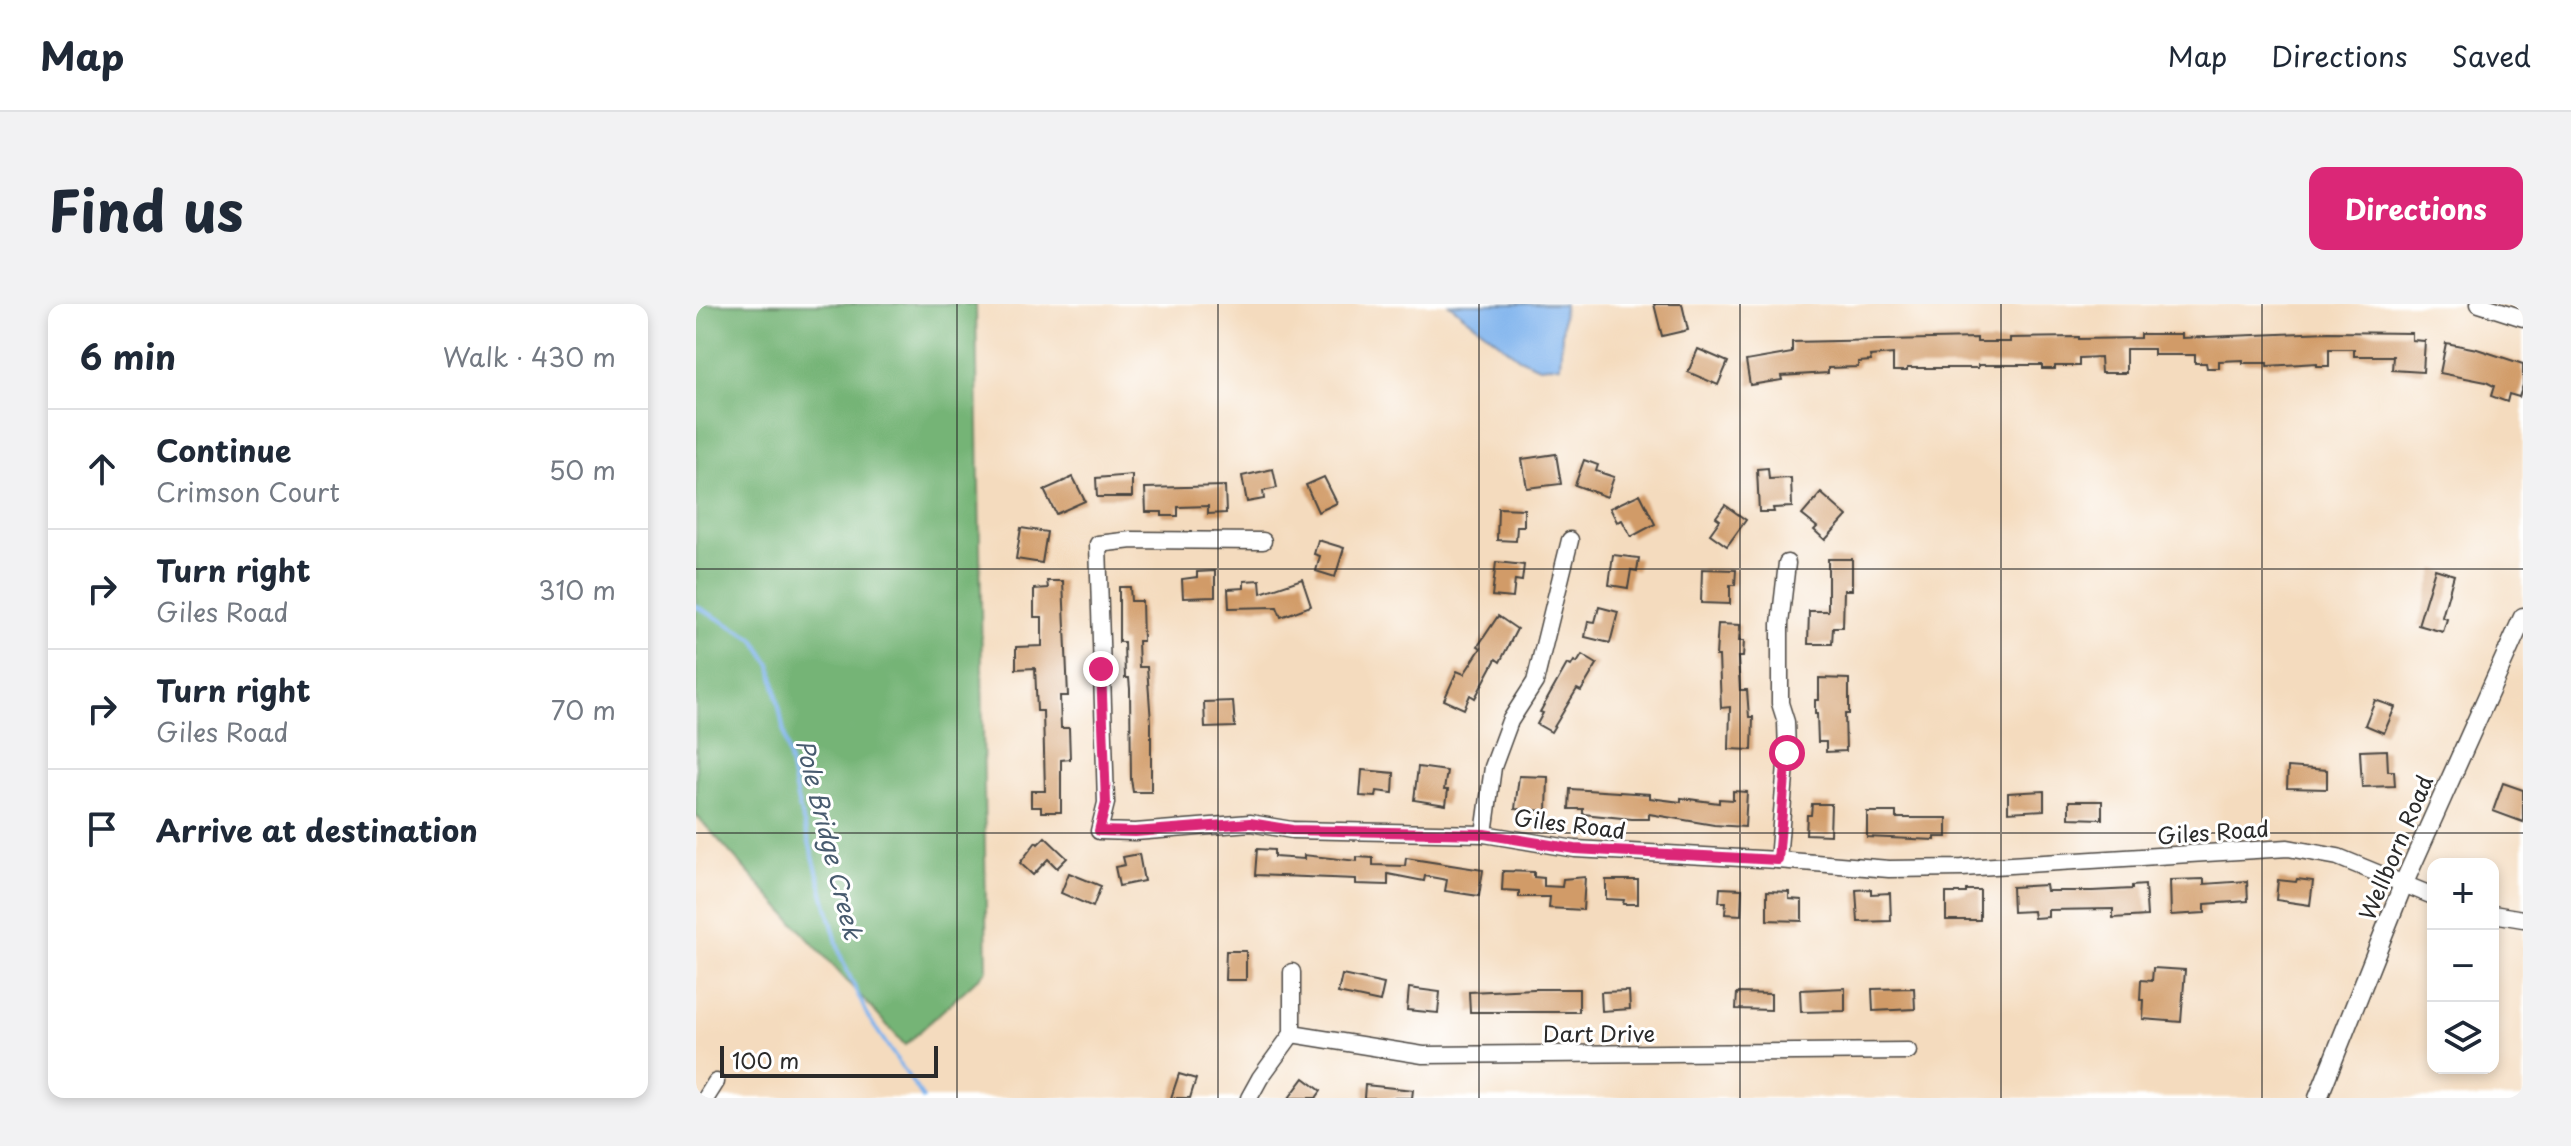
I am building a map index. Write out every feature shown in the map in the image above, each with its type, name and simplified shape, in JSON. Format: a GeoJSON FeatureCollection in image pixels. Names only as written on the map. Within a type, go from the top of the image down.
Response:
{"type":"FeatureCollection","features":[{"type":"Feature","properties":{"kind":"street"},"geometry":{"type":"LineString","coordinates":[[2479,304],[2523,318]]}},
{"type":"Feature","properties":{"kind":"street","name":"Giles Road"},"geometry":{"type":"LineString","coordinates":[[1263,541],[1132,540],[1098,544],[1106,803],[1099,831],[1135,832],[1250,823],[1292,830],[1484,834],[1575,849],[1889,869],[1962,868],[2288,848],[2338,857],[2427,894]]}},
{"type":"Feature","properties":{"kind":"street"},"geometry":{"type":"LineString","coordinates":[[1484,834],[1493,767],[1510,721],[1535,682],[1570,540]]}},
{"type":"Feature","properties":{"kind":"street"},"geometry":{"type":"LineString","coordinates":[[1778,860],[1787,753],[1786,722],[1780,703],[1780,624],[1787,563]]}},
{"type":"Feature","properties":{"kind":"street","name":"Wellborn Road"},"geometry":{"type":"LineString","coordinates":[[2318,1098],[2403,885],[2523,617]]}},
{"type":"Feature","properties":{"kind":"street"},"geometry":{"type":"LineString","coordinates":[[2499,915],[2523,919]]}},
{"type":"Feature","properties":{"kind":"street"},"geometry":{"type":"LineString","coordinates":[[1249,1098],[1292,1034],[1292,972]]}},
{"type":"Feature","properties":{"kind":"street","name":"Dart Drive"},"geometry":{"type":"LineString","coordinates":[[1292,1034],[1423,1055],[1908,1051]]}},
{"type":"Feature","properties":{"kind":"street"},"geometry":{"type":"LineString","coordinates":[[706,1098],[716,1082]]}},
{"type":"Feature","properties":{"kind":"green space"},"geometry":{"type":"Polygon","coordinates":[[[696,304],[976,304],[987,970],[905,1045],[696,815],[696,304]]]}},
{"type":"Feature","properties":{"kind":"water"},"geometry":{"type":"Polygon","coordinates":[[[1449,304],[1564,304],[1560,365],[1539,367],[1519,358],[1449,304]]]}},
{"type":"Feature","properties":{"kind":"building"},"geometry":{"type":"Polygon","coordinates":[[[1654,304],[1682,304],[1688,330],[1662,336],[1654,304]]]}},
{"type":"Feature","properties":{"kind":"building"},"geometry":{"type":"Polygon","coordinates":[[[2329,332],[2412,333],[2412,340],[2425,341],[2423,372],[2392,370],[2393,356],[2354,356],[2354,349],[2329,349],[2329,366],[2317,366],[2317,363],[2267,366],[2267,363],[2243,363],[2243,360],[2219,361],[2219,368],[2207,368],[2206,363],[2195,363],[2195,355],[2154,355],[2154,349],[2126,349],[2126,373],[2101,373],[2100,357],[2079,358],[2079,366],[2055,366],[2055,369],[2042,369],[2042,365],[1978,365],[1978,368],[1907,368],[1907,371],[1893,371],[1893,354],[1870,356],[1871,361],[1858,362],[1858,367],[1828,368],[1828,373],[1781,376],[1782,380],[1750,385],[1746,361],[1792,353],[1792,342],[1977,338],[1977,342],[2010,342],[2010,338],[2140,338],[2140,334],[2182,334],[2182,338],[2329,332]]]}},
{"type":"Feature","properties":{"kind":"building"},"geometry":{"type":"Polygon","coordinates":[[[2446,343],[2523,364],[2523,385],[2519,397],[2509,394],[2507,402],[2491,396],[2494,386],[2486,382],[2440,373],[2446,343]]]}},
{"type":"Feature","properties":{"kind":"building"},"geometry":{"type":"Polygon","coordinates":[[[1698,349],[1728,362],[1718,385],[1688,372],[1698,349]]]}},
{"type":"Feature","properties":{"kind":"building"},"geometry":{"type":"Polygon","coordinates":[[[1556,454],[1561,484],[1527,488],[1522,459],[1556,454]]]}},
{"type":"Feature","properties":{"kind":"building"},"geometry":{"type":"Polygon","coordinates":[[[1584,460],[1598,465],[1596,471],[1614,477],[1607,497],[1575,485],[1584,460]]]}},
{"type":"Feature","properties":{"kind":"building"},"geometry":{"type":"Polygon","coordinates":[[[1768,468],[1769,479],[1791,478],[1792,507],[1759,512],[1757,469],[1768,468]]]}},
{"type":"Feature","properties":{"kind":"building"},"geometry":{"type":"Polygon","coordinates":[[[1273,469],[1277,488],[1263,491],[1264,499],[1247,502],[1242,476],[1273,469]]]}},
{"type":"Feature","properties":{"kind":"building"},"geometry":{"type":"Polygon","coordinates":[[[1132,475],[1132,497],[1097,497],[1096,478],[1132,475]]]}},
{"type":"Feature","properties":{"kind":"building"},"geometry":{"type":"Polygon","coordinates":[[[1073,477],[1085,501],[1056,514],[1044,490],[1073,477]]]}},
{"type":"Feature","properties":{"kind":"building"},"geometry":{"type":"Polygon","coordinates":[[[1324,477],[1337,503],[1318,512],[1306,485],[1324,477]]]}},
{"type":"Feature","properties":{"kind":"building"},"geometry":{"type":"Polygon","coordinates":[[[1225,486],[1226,513],[1208,514],[1208,506],[1178,507],[1178,516],[1146,512],[1145,488],[1225,486]]]}},
{"type":"Feature","properties":{"kind":"building"},"geometry":{"type":"Polygon","coordinates":[[[1821,493],[1847,516],[1825,540],[1814,530],[1817,527],[1802,515],[1821,493]]]}},
{"type":"Feature","properties":{"kind":"building"},"geometry":{"type":"Polygon","coordinates":[[[1640,494],[1655,524],[1631,537],[1622,520],[1617,522],[1610,508],[1640,494]]]}},
{"type":"Feature","properties":{"kind":"building"},"geometry":{"type":"Polygon","coordinates":[[[1725,505],[1746,520],[1727,546],[1710,534],[1720,520],[1716,517],[1725,505]]]}},
{"type":"Feature","properties":{"kind":"building"},"geometry":{"type":"Polygon","coordinates":[[[1498,508],[1524,509],[1524,526],[1517,526],[1516,541],[1497,540],[1498,508]]]}},
{"type":"Feature","properties":{"kind":"building"},"geometry":{"type":"Polygon","coordinates":[[[1021,528],[1047,532],[1042,563],[1016,559],[1021,528]]]}},
{"type":"Feature","properties":{"kind":"building"},"geometry":{"type":"Polygon","coordinates":[[[1318,540],[1344,548],[1335,577],[1316,571],[1320,556],[1314,554],[1318,540]]]}},
{"type":"Feature","properties":{"kind":"building"},"geometry":{"type":"Polygon","coordinates":[[[1613,555],[1639,558],[1637,571],[1631,570],[1628,588],[1609,585],[1613,555]]]}},
{"type":"Feature","properties":{"kind":"building"},"geometry":{"type":"Polygon","coordinates":[[[1828,559],[1852,559],[1852,590],[1844,590],[1843,627],[1833,627],[1832,644],[1808,644],[1809,611],[1828,611],[1828,559]]]}},
{"type":"Feature","properties":{"kind":"building"},"geometry":{"type":"Polygon","coordinates":[[[1496,562],[1524,565],[1522,581],[1515,580],[1513,598],[1492,596],[1496,562]]]}},
{"type":"Feature","properties":{"kind":"building"},"geometry":{"type":"Polygon","coordinates":[[[1702,569],[1736,570],[1735,585],[1730,585],[1730,604],[1701,603],[1702,569]]]}},
{"type":"Feature","properties":{"kind":"building"},"geometry":{"type":"Polygon","coordinates":[[[2435,569],[2454,575],[2442,617],[2447,619],[2443,632],[2418,625],[2435,569]]]}},
{"type":"Feature","properties":{"kind":"building"},"geometry":{"type":"Polygon","coordinates":[[[1215,571],[1215,597],[1183,598],[1182,579],[1197,577],[1197,572],[1215,571]]]}},
{"type":"Feature","properties":{"kind":"building"},"geometry":{"type":"Polygon","coordinates":[[[1302,579],[1311,606],[1281,617],[1277,607],[1229,608],[1228,589],[1244,588],[1244,581],[1260,580],[1261,593],[1302,579]]]}},
{"type":"Feature","properties":{"kind":"building"},"geometry":{"type":"Polygon","coordinates":[[[1047,581],[1063,581],[1068,696],[1060,696],[1061,728],[1069,728],[1070,759],[1061,760],[1061,812],[1041,812],[1041,807],[1031,807],[1031,791],[1045,791],[1043,711],[1037,711],[1035,668],[1016,669],[1016,647],[1042,646],[1042,617],[1034,617],[1034,589],[1048,588],[1047,581]]]}},
{"type":"Feature","properties":{"kind":"building"},"geometry":{"type":"Polygon","coordinates":[[[1119,587],[1130,587],[1131,601],[1142,601],[1143,641],[1138,641],[1139,667],[1147,667],[1151,792],[1133,792],[1130,689],[1129,678],[1125,678],[1124,642],[1119,642],[1119,587]]]}},
{"type":"Feature","properties":{"kind":"building"},"geometry":{"type":"Polygon","coordinates":[[[1599,607],[1618,612],[1610,643],[1585,637],[1588,621],[1595,622],[1599,607]]]}},
{"type":"Feature","properties":{"kind":"building"},"geometry":{"type":"Polygon","coordinates":[[[1498,616],[1517,629],[1500,662],[1496,659],[1475,698],[1470,695],[1464,709],[1444,700],[1457,671],[1464,674],[1498,616]]]}},
{"type":"Feature","properties":{"kind":"building"},"geometry":{"type":"Polygon","coordinates":[[[1718,624],[1740,625],[1739,641],[1744,641],[1743,657],[1738,657],[1740,690],[1747,690],[1749,717],[1753,717],[1752,750],[1729,749],[1730,707],[1721,708],[1719,656],[1716,656],[1718,624]]]}},
{"type":"Feature","properties":{"kind":"building"},"geometry":{"type":"Polygon","coordinates":[[[1582,655],[1597,664],[1581,691],[1577,689],[1551,732],[1537,724],[1543,713],[1540,712],[1567,664],[1577,663],[1582,655]]]}},
{"type":"Feature","properties":{"kind":"building"},"geometry":{"type":"Polygon","coordinates":[[[1819,678],[1849,679],[1849,714],[1845,714],[1846,751],[1826,752],[1826,742],[1818,742],[1815,700],[1819,700],[1819,678]]]}},
{"type":"Feature","properties":{"kind":"building"},"geometry":{"type":"Polygon","coordinates":[[[2375,700],[2395,707],[2384,733],[2365,725],[2375,700]]]}},
{"type":"Feature","properties":{"kind":"building"},"geometry":{"type":"Polygon","coordinates":[[[1233,701],[1235,727],[1205,728],[1204,702],[1233,701]]]}},
{"type":"Feature","properties":{"kind":"building"},"geometry":{"type":"Polygon","coordinates":[[[2387,750],[2388,771],[2394,771],[2395,786],[2362,787],[2360,751],[2387,750]]]}},
{"type":"Feature","properties":{"kind":"building"},"geometry":{"type":"Polygon","coordinates":[[[1418,767],[1447,771],[1444,790],[1448,790],[1446,805],[1414,800],[1418,767]]]}},
{"type":"Feature","properties":{"kind":"building"},"geometry":{"type":"Polygon","coordinates":[[[2288,767],[2327,770],[2327,789],[2287,788],[2288,767]]]}},
{"type":"Feature","properties":{"kind":"building"},"geometry":{"type":"Polygon","coordinates":[[[1362,770],[1394,773],[1393,793],[1377,791],[1376,797],[1360,796],[1362,770]]]}},
{"type":"Feature","properties":{"kind":"building"},"geometry":{"type":"Polygon","coordinates":[[[1519,776],[1548,777],[1547,811],[1515,809],[1519,776]]]}},
{"type":"Feature","properties":{"kind":"building"},"geometry":{"type":"Polygon","coordinates":[[[2503,783],[2523,790],[2523,822],[2493,811],[2503,783]]]}},
{"type":"Feature","properties":{"kind":"building"},"geometry":{"type":"Polygon","coordinates":[[[1570,789],[1650,794],[1650,798],[1681,802],[1681,798],[1719,803],[1719,799],[1733,800],[1733,791],[1747,792],[1745,827],[1649,814],[1649,819],[1632,819],[1583,814],[1583,809],[1569,809],[1570,789]]]}},
{"type":"Feature","properties":{"kind":"building"},"geometry":{"type":"Polygon","coordinates":[[[2044,791],[2044,810],[2008,812],[2008,793],[2044,791]]]}},
{"type":"Feature","properties":{"kind":"building"},"geometry":{"type":"Polygon","coordinates":[[[2069,801],[2102,801],[2102,819],[2069,818],[2069,801]]]}},
{"type":"Feature","properties":{"kind":"building"},"geometry":{"type":"Polygon","coordinates":[[[1812,804],[1831,804],[1830,835],[1806,834],[1807,815],[1811,815],[1812,804]]]}},
{"type":"Feature","properties":{"kind":"building"},"geometry":{"type":"Polygon","coordinates":[[[1867,812],[1896,812],[1896,818],[1947,818],[1947,837],[1935,837],[1935,840],[1867,837],[1867,812]]]}},
{"type":"Feature","properties":{"kind":"building"},"geometry":{"type":"Polygon","coordinates":[[[1045,837],[1067,858],[1057,868],[1048,859],[1033,875],[1020,863],[1036,842],[1038,844],[1045,837]]]}},
{"type":"Feature","properties":{"kind":"building"},"geometry":{"type":"Polygon","coordinates":[[[1257,849],[1274,850],[1274,857],[1304,859],[1304,855],[1357,861],[1357,857],[1373,858],[1373,865],[1405,866],[1406,858],[1483,870],[1479,896],[1445,891],[1447,880],[1425,876],[1424,881],[1388,874],[1388,885],[1356,884],[1356,879],[1255,875],[1257,849]]]}},
{"type":"Feature","properties":{"kind":"building"},"geometry":{"type":"Polygon","coordinates":[[[1139,854],[1144,881],[1119,886],[1115,867],[1125,865],[1123,857],[1139,854]]]}},
{"type":"Feature","properties":{"kind":"building"},"geometry":{"type":"Polygon","coordinates":[[[1503,871],[1534,872],[1534,877],[1544,878],[1544,886],[1562,887],[1563,879],[1585,877],[1583,910],[1549,908],[1550,897],[1519,897],[1519,891],[1502,890],[1503,871]]]}},
{"type":"Feature","properties":{"kind":"building"},"geometry":{"type":"Polygon","coordinates":[[[1069,873],[1101,886],[1093,907],[1061,893],[1069,873]]]}},
{"type":"Feature","properties":{"kind":"building"},"geometry":{"type":"Polygon","coordinates":[[[2204,879],[2204,884],[2247,881],[2248,901],[2205,904],[2205,913],[2171,915],[2170,880],[2204,879]]]}},
{"type":"Feature","properties":{"kind":"building"},"geometry":{"type":"Polygon","coordinates":[[[2297,879],[2313,881],[2310,905],[2276,900],[2278,880],[2296,882],[2297,879]]]}},
{"type":"Feature","properties":{"kind":"building"},"geometry":{"type":"Polygon","coordinates":[[[1606,880],[1638,880],[1638,904],[1606,899],[1606,880]]]}},
{"type":"Feature","properties":{"kind":"building"},"geometry":{"type":"Polygon","coordinates":[[[2046,885],[2047,891],[2092,891],[2132,889],[2132,886],[2145,885],[2147,916],[2113,918],[2113,909],[2048,910],[2048,917],[2034,918],[2033,911],[2013,912],[2012,887],[2046,885]]]}},
{"type":"Feature","properties":{"kind":"building"},"geometry":{"type":"Polygon","coordinates":[[[1720,888],[1742,889],[1741,915],[1725,914],[1726,902],[1719,902],[1720,888]]]}},
{"type":"Feature","properties":{"kind":"building"},"geometry":{"type":"Polygon","coordinates":[[[1871,889],[1871,894],[1890,893],[1891,921],[1858,922],[1856,890],[1871,889]]]}},
{"type":"Feature","properties":{"kind":"building"},"geometry":{"type":"Polygon","coordinates":[[[1966,890],[1980,890],[1980,920],[1946,920],[1946,893],[1966,893],[1966,890]]]}},
{"type":"Feature","properties":{"kind":"building"},"geometry":{"type":"Polygon","coordinates":[[[1767,891],[1789,892],[1789,899],[1802,900],[1802,921],[1767,920],[1767,891]]]}},
{"type":"Feature","properties":{"kind":"building"},"geometry":{"type":"Polygon","coordinates":[[[1226,951],[1246,951],[1246,980],[1225,980],[1226,951]]]}},
{"type":"Feature","properties":{"kind":"building"},"geometry":{"type":"Polygon","coordinates":[[[2153,968],[2185,970],[2181,1022],[2143,1019],[2141,980],[2152,981],[2153,968]]]}},
{"type":"Feature","properties":{"kind":"building"},"geometry":{"type":"Polygon","coordinates":[[[1342,975],[1384,984],[1380,1002],[1338,993],[1342,975]]]}},
{"type":"Feature","properties":{"kind":"building"},"geometry":{"type":"Polygon","coordinates":[[[1409,988],[1440,992],[1438,1013],[1407,1010],[1409,988]]]}},
{"type":"Feature","properties":{"kind":"building"},"geometry":{"type":"Polygon","coordinates":[[[1845,988],[1845,1011],[1801,1012],[1800,990],[1845,988]]]}},
{"type":"Feature","properties":{"kind":"building"},"geometry":{"type":"Polygon","coordinates":[[[1914,988],[1915,1009],[1873,1011],[1872,989],[1914,988]]]}},
{"type":"Feature","properties":{"kind":"building"},"geometry":{"type":"Polygon","coordinates":[[[1579,989],[1579,1012],[1470,1012],[1469,992],[1579,989]]]}},
{"type":"Feature","properties":{"kind":"building"},"geometry":{"type":"Polygon","coordinates":[[[1629,991],[1630,1009],[1602,1011],[1601,992],[1629,991]]]}},
{"type":"Feature","properties":{"kind":"building"},"geometry":{"type":"Polygon","coordinates":[[[1737,993],[1771,994],[1771,1010],[1736,1009],[1737,993]]]}},
{"type":"Feature","properties":{"kind":"building"},"geometry":{"type":"Polygon","coordinates":[[[1179,1074],[1196,1079],[1190,1098],[1171,1098],[1179,1074]]]}},
{"type":"Feature","properties":{"kind":"building"},"geometry":{"type":"Polygon","coordinates":[[[1304,1078],[1321,1091],[1316,1098],[1289,1098],[1304,1078]]]}},
{"type":"Feature","properties":{"kind":"building"},"geometry":{"type":"Polygon","coordinates":[[[1365,1085],[1413,1090],[1412,1098],[1364,1098],[1365,1085]]]}},
{"type":"Feature","properties":{"kind":"waterway","name":"Pole Bridge Creek"},"geometry":{"type":"LineString","coordinates":[[696,606],[754,639],[771,666],[797,799],[841,957],[868,1017],[923,1098]]}},
{"type":"Feature","properties":{"kind":"route"},"geometry":{"type":"LineString","coordinates":[[1101,669],[1106,803],[1099,831],[1135,832],[1250,823],[1292,830],[1484,834],[1575,849],[1778,860],[1787,753]]}}]}
